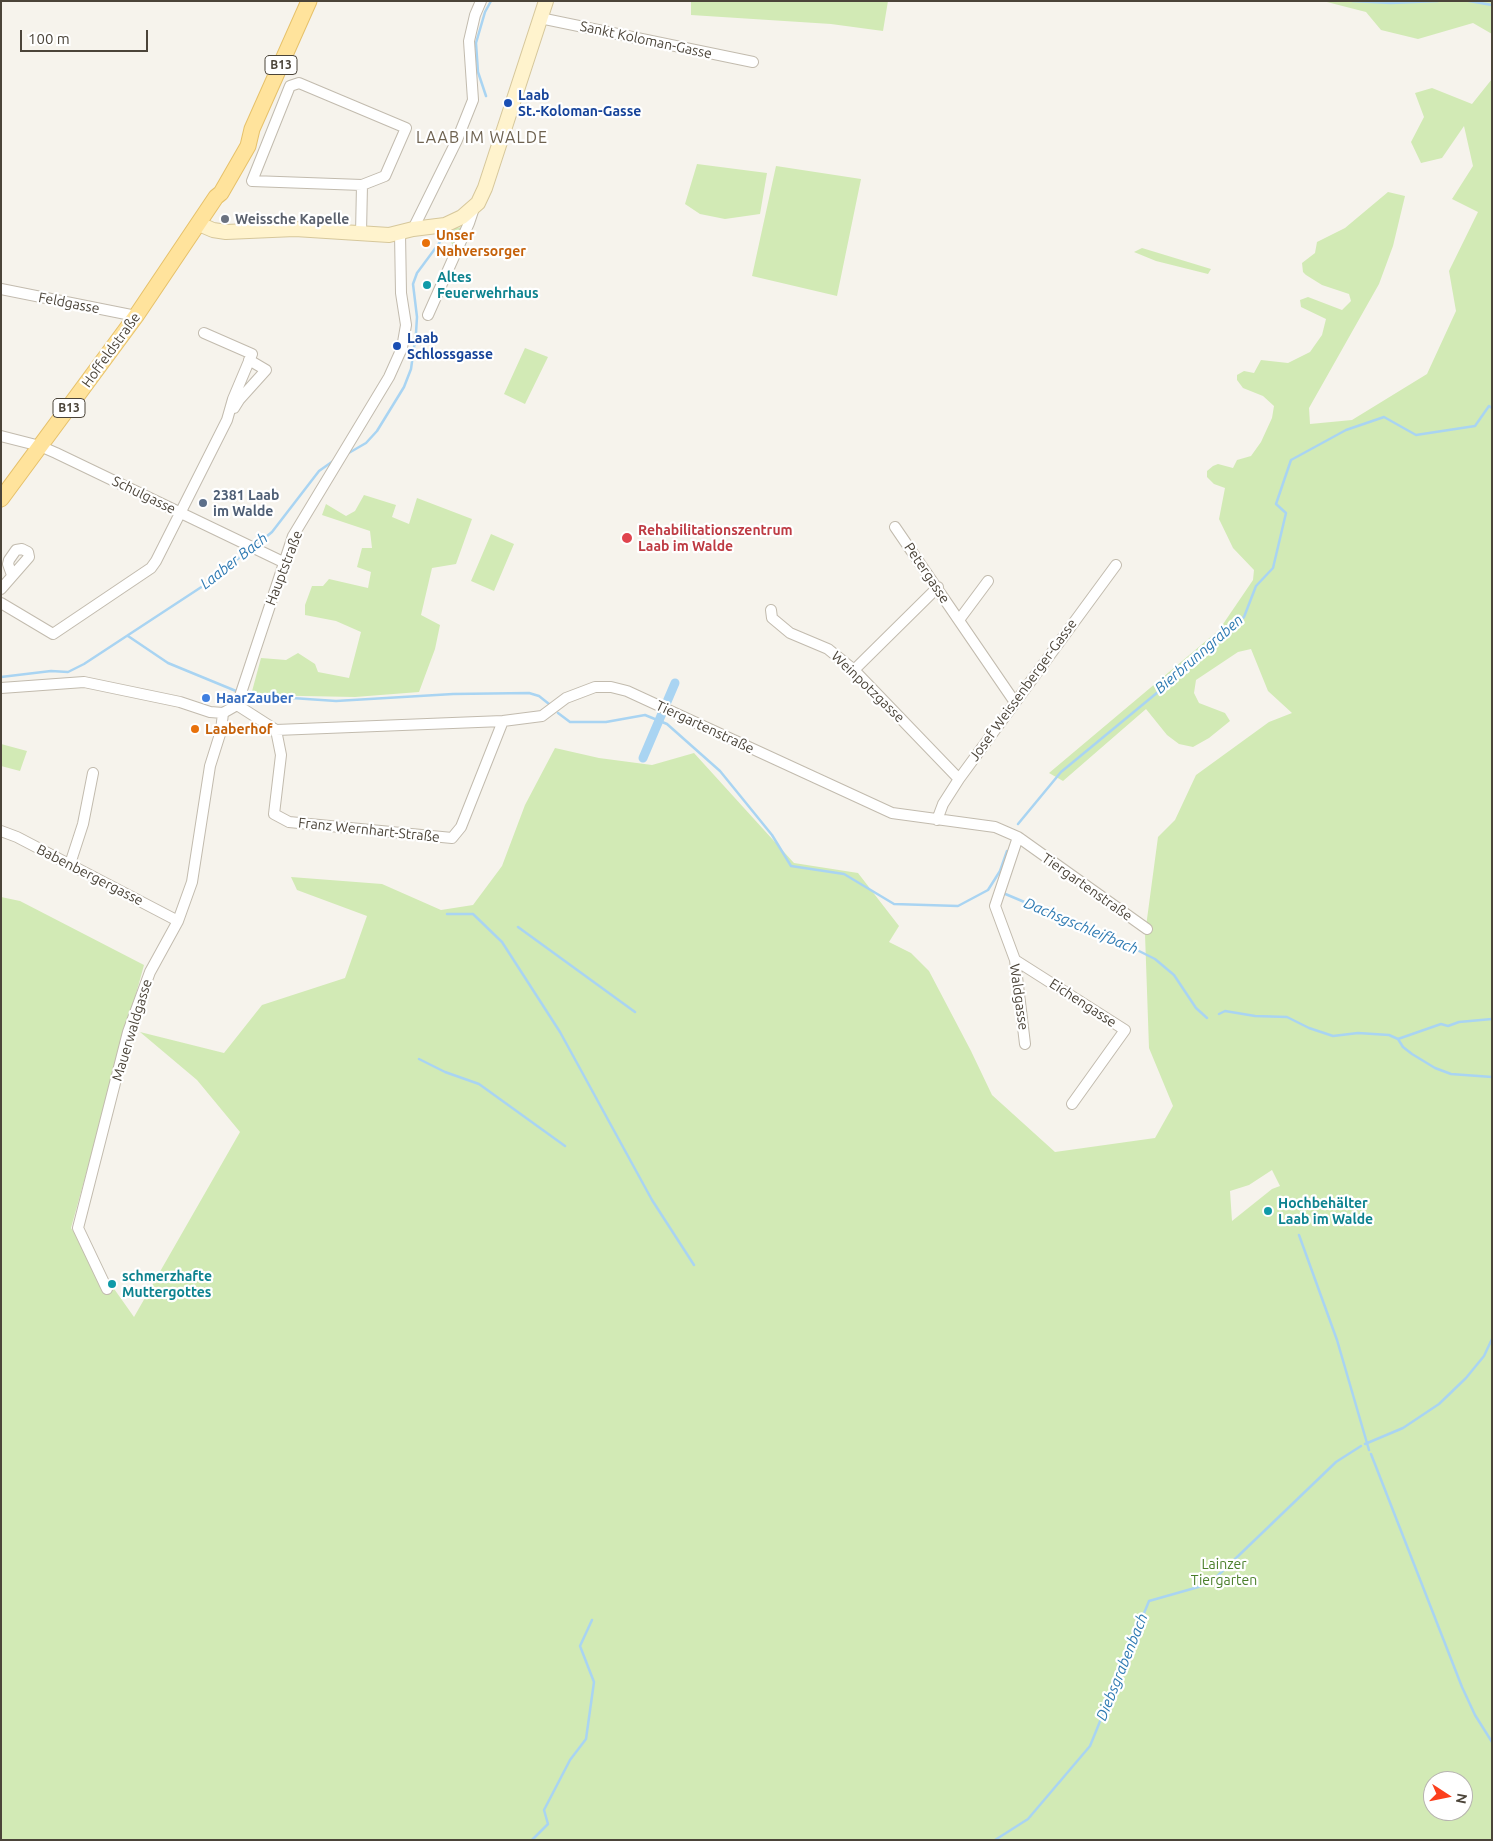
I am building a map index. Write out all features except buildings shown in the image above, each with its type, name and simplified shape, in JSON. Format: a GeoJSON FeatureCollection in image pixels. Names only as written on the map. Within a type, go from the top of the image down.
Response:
{"type":"FeatureCollection","features":[{"type":"Feature","properties":{"kind":"main road","name":"Hoffeldstraße"},"geometry":{"type":"LineString","coordinates":[[1,499],[136,316],[216,197],[215,189],[241,142],[252,129],[309,1]]}},
{"type":"Feature","properties":{"kind":"street"},"geometry":{"type":"LineString","coordinates":[[406,231],[457,140],[473,100],[469,41],[475,15],[481,1]]}},
{"type":"Feature","properties":{"kind":"street"},"geometry":{"type":"LineString","coordinates":[[428,315],[474,208],[485,188],[546,1]]}},
{"type":"Feature","properties":{"kind":"street","name":"Sankt Koloman-Gasse"},"geometry":{"type":"LineString","coordinates":[[540,18],[753,62]]}},
{"type":"Feature","properties":{"kind":"street"},"geometry":{"type":"LineString","coordinates":[[299,84],[406,128],[385,176],[362,185],[252,182],[290,86],[299,84]]}},
{"type":"Feature","properties":{"kind":"street"},"geometry":{"type":"LineString","coordinates":[[361,233],[362,185]]}},
{"type":"Feature","properties":{"kind":"street"},"geometry":{"type":"LineString","coordinates":[[199,224],[226,232],[295,230],[389,235],[438,226],[454,221],[474,208]]}},
{"type":"Feature","properties":{"kind":"street","name":"Hauptstraße"},"geometry":{"type":"LineString","coordinates":[[237,705],[293,536],[389,377],[406,336],[400,268],[406,231]]}},
{"type":"Feature","properties":{"kind":"street","name":"Feldgasse"},"geometry":{"type":"LineString","coordinates":[[1,289],[136,316]]}},
{"type":"Feature","properties":{"kind":"street"},"geometry":{"type":"LineString","coordinates":[[204,333],[252,354],[232,399],[227,420]]}},
{"type":"Feature","properties":{"kind":"street"},"geometry":{"type":"LineString","coordinates":[[1,603],[47,633],[57,633],[150,568],[160,554],[179,512],[227,420],[239,400],[266,370],[249,360]]}},
{"type":"Feature","properties":{"kind":"street","name":"Schulgasse"},"geometry":{"type":"LineString","coordinates":[[1,436],[40,446],[283,562]]}},
{"type":"Feature","properties":{"kind":"street","name":"Petergasse"},"geometry":{"type":"LineString","coordinates":[[895,527],[1014,701]]}},
{"type":"Feature","properties":{"kind":"street","name":"Josef Weissenberger-Gasse"},"geometry":{"type":"LineString","coordinates":[[938,820],[943,804],[959,779],[1014,701],[1116,565]]}},
{"type":"Feature","properties":{"kind":"street"},"geometry":{"type":"LineString","coordinates":[[1,589],[12,575]]}},
{"type":"Feature","properties":{"kind":"street","name":"Petergasse"},"geometry":{"type":"LineString","coordinates":[[959,620],[988,581]]}},
{"type":"Feature","properties":{"kind":"street"},"geometry":{"type":"LineString","coordinates":[[854,670],[938,588]]}},
{"type":"Feature","properties":{"kind":"street","name":"Weinpotzgasse"},"geometry":{"type":"LineString","coordinates":[[771,610],[772,618],[790,633],[828,648],[854,670],[959,779]]}},
{"type":"Feature","properties":{"kind":"street"},"geometry":{"type":"LineString","coordinates":[[1,688],[84,682],[180,702],[210,712],[223,713],[237,705],[276,730]]}},
{"type":"Feature","properties":{"kind":"street","name":"Tiergartenstraße"},"geometry":{"type":"LineString","coordinates":[[276,730],[503,721],[542,716],[566,698],[595,687],[611,687],[627,691],[892,813],[995,827],[1018,837],[1147,929]]}},
{"type":"Feature","properties":{"kind":"street","name":"Mauerwaldgasse"},"geometry":{"type":"LineString","coordinates":[[107,1289],[78,1228],[128,1032],[150,972],[178,921],[192,882],[210,766],[221,731],[223,713]]}},
{"type":"Feature","properties":{"kind":"street","name":"Franz Wernhart-Straße"},"geometry":{"type":"LineString","coordinates":[[276,730],[281,755],[274,814],[288,822],[452,838],[461,827],[503,721]]}},
{"type":"Feature","properties":{"kind":"street"},"geometry":{"type":"LineString","coordinates":[[70,864],[83,824],[93,773]]}},
{"type":"Feature","properties":{"kind":"street","name":"Babenbergergasse"},"geometry":{"type":"LineString","coordinates":[[1,831],[70,864],[178,921]]}},
{"type":"Feature","properties":{"kind":"street","name":"Waldgasse"},"geometry":{"type":"LineString","coordinates":[[1018,837],[995,906],[1015,960],[1025,1044]]}},
{"type":"Feature","properties":{"kind":"street","name":"Eichengasse"},"geometry":{"type":"LineString","coordinates":[[1015,960],[1125,1030],[1072,1104]]}},
{"type":"Feature","properties":{"kind":"green space"},"geometry":{"type":"Polygon","coordinates":[[[691,1],[888,1],[883,31],[831,24],[691,15],[691,1]]]}},
{"type":"Feature","properties":{"kind":"green space"},"geometry":{"type":"Polygon","coordinates":[[[1323,1],[1492,1],[1492,34],[1473,23],[1418,39],[1381,30],[1366,12],[1323,1]]]}},
{"type":"Feature","properties":{"kind":"green space","name":"Lainzer Tiergarten"},"geometry":{"type":"Polygon","coordinates":[[[1492,79],[1492,1840],[1,1840],[1,897],[20,901],[144,965],[71,1228],[134,1317],[240,1132],[197,1080],[140,1032],[224,1053],[262,1005],[345,978],[367,916],[297,890],[291,877],[382,884],[441,910],[473,905],[502,866],[525,805],[555,748],[599,758],[652,765],[694,753],[794,863],[858,873],[899,926],[889,942],[911,953],[929,971],[992,1095],[1055,1152],[1155,1138],[1173,1106],[1149,1048],[1145,934],[1158,837],[1175,820],[1196,775],[1269,722],[1292,713],[1268,691],[1251,649],[1238,652],[1196,680],[1194,693],[1199,703],[1225,713],[1230,721],[1209,738],[1193,747],[1179,744],[1167,735],[1146,709],[1063,781],[1049,773],[1219,630],[1253,580],[1254,570],[1233,548],[1219,519],[1225,488],[1214,484],[1207,477],[1207,471],[1213,466],[1218,464],[1233,468],[1237,460],[1251,456],[1261,442],[1272,418],[1274,406],[1263,396],[1243,388],[1237,380],[1237,375],[1244,371],[1254,373],[1261,360],[1288,363],[1310,352],[1322,335],[1326,319],[1301,307],[1300,300],[1308,297],[1342,310],[1351,301],[1349,294],[1322,285],[1306,275],[1303,272],[1302,263],[1315,253],[1317,242],[1345,228],[1388,192],[1405,196],[1393,246],[1379,284],[1309,408],[1310,424],[1352,420],[1427,374],[1456,311],[1449,271],[1478,212],[1452,199],[1473,166],[1464,126],[1442,158],[1421,163],[1411,142],[1424,117],[1415,93],[1432,88],[1472,104],[1492,79]],[[1272,1170],[1249,1185],[1230,1191],[1232,1221],[1272,1189],[1280,1186],[1272,1170]]]}},
{"type":"Feature","properties":{"kind":"green space"},"geometry":{"type":"Polygon","coordinates":[[[697,164],[767,173],[760,214],[725,219],[700,214],[685,204],[697,164]]]}},
{"type":"Feature","properties":{"kind":"green space"},"geometry":{"type":"Polygon","coordinates":[[[776,166],[861,179],[837,296],[752,276],[776,166]]]}},
{"type":"Feature","properties":{"kind":"green space"},"geometry":{"type":"Polygon","coordinates":[[[464,227],[454,246],[449,239],[455,228],[464,227]]]}},
{"type":"Feature","properties":{"kind":"green space"},"geometry":{"type":"Polygon","coordinates":[[[1142,248],[1211,269],[1208,274],[1156,261],[1134,252],[1142,248]]]}},
{"type":"Feature","properties":{"kind":"green space"},"geometry":{"type":"Polygon","coordinates":[[[525,348],[548,357],[525,404],[504,394],[525,348]]]}},
{"type":"Feature","properties":{"kind":"green space"},"geometry":{"type":"Polygon","coordinates":[[[364,495],[396,505],[392,517],[409,524],[417,498],[472,519],[456,564],[432,568],[421,615],[440,625],[435,649],[419,692],[355,697],[251,695],[261,658],[286,660],[298,653],[315,664],[318,672],[349,678],[361,632],[336,621],[305,615],[305,605],[312,586],[323,586],[329,579],[368,588],[371,572],[357,567],[362,548],[372,548],[370,531],[322,515],[326,504],[346,516],[355,511],[364,495]]]}},
{"type":"Feature","properties":{"kind":"green space"},"geometry":{"type":"Polygon","coordinates":[[[491,534],[514,544],[494,591],[471,581],[491,534]]]}},
{"type":"Feature","properties":{"kind":"green space"},"geometry":{"type":"Polygon","coordinates":[[[1,744],[27,751],[20,771],[1,766],[1,744]]]}},
{"type":"Feature","properties":{"kind":"waterway","name":"Laaber Bach"},"geometry":{"type":"LineString","coordinates":[[486,96],[478,72],[476,43],[485,12],[491,1]]}},
{"type":"Feature","properties":{"kind":"waterway"},"geometry":{"type":"LineString","coordinates":[[1352,1],[1391,3],[1438,1]]}},
{"type":"Feature","properties":{"kind":"waterway"},"geometry":{"type":"LineString","coordinates":[[1469,1],[1492,5]]}},
{"type":"Feature","properties":{"kind":"waterway","name":"Laaber Bach"},"geometry":{"type":"LineString","coordinates":[[347,454],[366,443],[377,431],[404,387],[411,369],[416,333],[417,317],[413,284],[417,273],[440,242],[445,231]]}},
{"type":"Feature","properties":{"kind":"waterway","name":"Bierbrunngraben"},"geometry":{"type":"LineString","coordinates":[[1018,824],[1061,772],[1181,673],[1244,617],[1256,586],[1273,568],[1286,513],[1276,504],[1291,460],[1346,430],[1384,417],[1416,435],[1475,426],[1489,406],[1492,408]]}},
{"type":"Feature","properties":{"kind":"waterway","name":"Laaber Bach"},"geometry":{"type":"LineString","coordinates":[[255,546],[272,532],[319,471],[336,459]]}},
{"type":"Feature","properties":{"kind":"waterway","name":"Laaber Bach"},"geometry":{"type":"LineString","coordinates":[[1,677],[51,671],[68,672],[84,664],[209,582],[250,549]]}},
{"type":"Feature","properties":{"kind":"waterway"},"geometry":{"type":"LineString","coordinates":[[128,636],[168,663],[236,691]]}},
{"type":"Feature","properties":{"kind":"waterway","name":"Bierbrunngraben"},"geometry":{"type":"LineString","coordinates":[[643,758],[675,683]]}},
{"type":"Feature","properties":{"kind":"waterway"},"geometry":{"type":"LineString","coordinates":[[248,695],[336,701],[453,694],[529,693],[539,696],[549,704]]}},
{"type":"Feature","properties":{"kind":"waterway","name":"Bierbrunngraben"},"geometry":{"type":"LineString","coordinates":[[558,713],[570,722],[606,722],[645,715],[667,724],[720,771],[772,835],[791,866],[844,874],[894,904],[958,906],[988,890],[1000,871],[1007,851]]}},
{"type":"Feature","properties":{"kind":"waterway","name":"Dachsgschleifbach"},"geometry":{"type":"LineString","coordinates":[[1003,893],[1079,925],[1095,929],[1155,959],[1174,975],[1196,1008],[1207,1018]]}},
{"type":"Feature","properties":{"kind":"waterway"},"geometry":{"type":"LineString","coordinates":[[447,914],[473,914],[502,942],[560,1032],[652,1200],[694,1265]]}},
{"type":"Feature","properties":{"kind":"waterway"},"geometry":{"type":"LineString","coordinates":[[518,927],[635,1012]]}},
{"type":"Feature","properties":{"kind":"waterway","name":"Dachsgschleifbach"},"geometry":{"type":"LineString","coordinates":[[1219,1014],[1225,1011],[1255,1016],[1287,1017],[1309,1028],[1333,1036],[1358,1033],[1389,1035],[1398,1039],[1403,1047],[1412,1054],[1435,1068],[1451,1074],[1492,1077]]}},
{"type":"Feature","properties":{"kind":"waterway"},"geometry":{"type":"LineString","coordinates":[[1398,1039],[1441,1024],[1448,1026],[1459,1022],[1492,1019]]}},
{"type":"Feature","properties":{"kind":"waterway"},"geometry":{"type":"LineString","coordinates":[[419,1059],[445,1072],[479,1084],[565,1146]]}},
{"type":"Feature","properties":{"kind":"waterway"},"geometry":{"type":"LineString","coordinates":[[1299,1235],[1337,1340],[1369,1450]]}},
{"type":"Feature","properties":{"kind":"waterway","name":"Diebsgrabenbach"},"geometry":{"type":"LineString","coordinates":[[1365,1444],[1403,1428],[1439,1404],[1466,1378],[1484,1356],[1492,1339]]}},
{"type":"Feature","properties":{"kind":"waterway","name":"Diebsgrabenbach"},"geometry":{"type":"LineString","coordinates":[[995,1840],[1028,1819],[1090,1746],[1149,1601],[1209,1584],[1336,1462],[1361,1446]]}},
{"type":"Feature","properties":{"kind":"waterway"},"geometry":{"type":"LineString","coordinates":[[1371,1454],[1462,1687],[1475,1715],[1492,1742]]}},
{"type":"Feature","properties":{"kind":"waterway"},"geometry":{"type":"LineString","coordinates":[[532,1840],[548,1824],[544,1810],[570,1760],[586,1739],[594,1682],[580,1646],[592,1620]]}},
{"type":"Feature","properties":{"kind":"place","name":"Laab St.-Koloman-Gasse"},"geometry":{"type":"Point","coordinates":[508,103]}},
{"type":"Feature","properties":{"kind":"place","name":"Weissche Kapelle"},"geometry":{"type":"Point","coordinates":[225,219]}},
{"type":"Feature","properties":{"kind":"place","name":"Unser Nahversorger"},"geometry":{"type":"Point","coordinates":[426,243]}},
{"type":"Feature","properties":{"kind":"place","name":"Altes Feuerwehrhaus"},"geometry":{"type":"Point","coordinates":[427,285]}},
{"type":"Feature","properties":{"kind":"place","name":"Laab Schlossgasse"},"geometry":{"type":"Point","coordinates":[397,346]}},
{"type":"Feature","properties":{"kind":"place","name":"2381 Laab im Walde"},"geometry":{"type":"Point","coordinates":[203,503]}},
{"type":"Feature","properties":{"kind":"place","name":"Rehabilitationszentrum Laab im Walde"},"geometry":{"type":"Point","coordinates":[627,538]}},
{"type":"Feature","properties":{"kind":"place","name":"HaarZauber"},"geometry":{"type":"Point","coordinates":[206,698]}},
{"type":"Feature","properties":{"kind":"place","name":"Laaberhof"},"geometry":{"type":"Point","coordinates":[195,729]}},
{"type":"Feature","properties":{"kind":"place","name":"Hochbehälter Laab im Walde"},"geometry":{"type":"Point","coordinates":[1268,1211]}},
{"type":"Feature","properties":{"kind":"place","name":"schmerzhafte Muttergottes"},"geometry":{"type":"Point","coordinates":[112,1284]}},
{"type":"Feature","properties":{"kind":"district","name":"LAAB IM WALDE"},"geometry":{"type":"Point","coordinates":[482,138]}}]}
